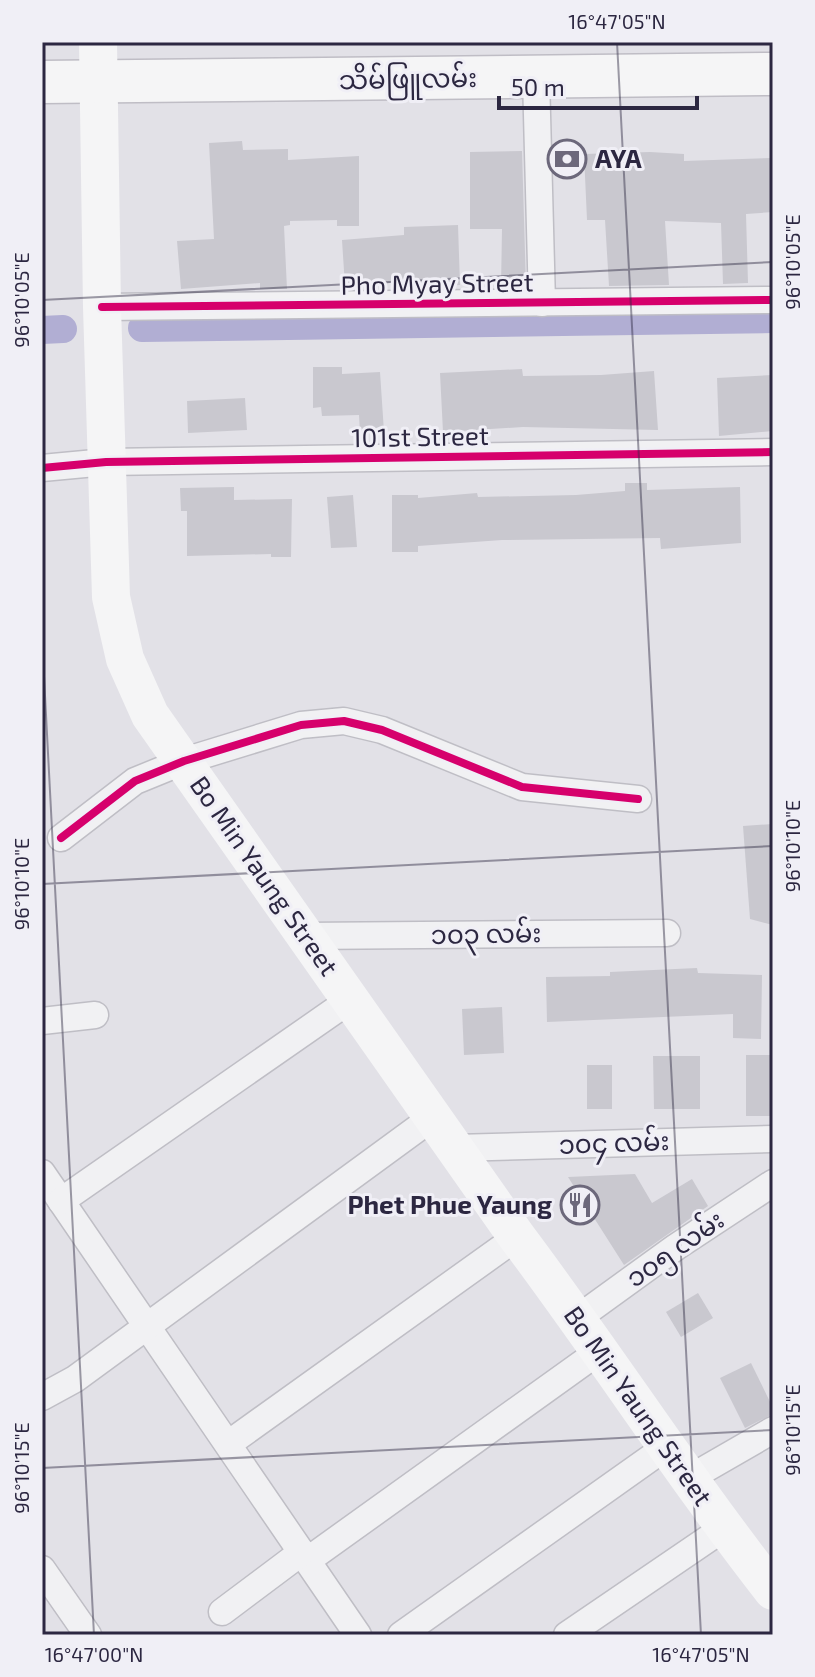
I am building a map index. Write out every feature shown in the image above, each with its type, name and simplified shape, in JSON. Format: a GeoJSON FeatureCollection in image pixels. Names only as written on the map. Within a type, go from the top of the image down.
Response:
{"type":"FeatureCollection","features":[{"type":"Feature","properties":{"kind":"main road","name":"သိမ်ဖြူလမ်း"},"geometry":{"type":"LineString","coordinates":[[42,82],[99,62],[536,77],[773,74]]}},
{"type":"Feature","properties":{"kind":"main road","name":"Bo Min Yaung Street"},"geometry":{"type":"LineString","coordinates":[[99,62],[102,307],[111,597],[125,659],[150,715],[517,1237],[578,1318],[598,1352],[688,1479],[773,1591]]}},
{"type":"Feature","properties":{"kind":"street"},"geometry":{"type":"LineString","coordinates":[[536,77],[542,303]]}},
{"type":"Feature","properties":{"kind":"street","name":"Pho Myay Street"},"geometry":{"type":"LineString","coordinates":[[102,307],[773,300]]}},
{"type":"Feature","properties":{"kind":"street","name":"101st Street"},"geometry":{"type":"LineString","coordinates":[[55,467],[106,462],[773,452]]}},
{"type":"Feature","properties":{"kind":"street"},"geometry":{"type":"LineString","coordinates":[[61,838],[135,781],[184,761],[301,725],[344,721],[382,730],[522,787],[638,799]]}},
{"type":"Feature","properties":{"kind":"street","name":"၁၀၃ လမ်း"},"geometry":{"type":"LineString","coordinates":[[305,936],[667,933]]}},
{"type":"Feature","properties":{"kind":"street"},"geometry":{"type":"LineString","coordinates":[[61,1201],[350,1000]]}},
{"type":"Feature","properties":{"kind":"street"},"geometry":{"type":"LineString","coordinates":[[42,1021],[95,1015]]}},
{"type":"Feature","properties":{"kind":"street"},"geometry":{"type":"LineString","coordinates":[[42,1397],[75,1379],[146,1325],[444,1132]]}},
{"type":"Feature","properties":{"kind":"street","name":"၁၀၄ လမ်း"},"geometry":{"type":"LineString","coordinates":[[444,1132],[773,1139]]}},
{"type":"Feature","properties":{"kind":"street"},"geometry":{"type":"LineString","coordinates":[[42,1173],[358,1635]]}},
{"type":"Feature","properties":{"kind":"street","name":"၁၀၅ လမ်း"},"geometry":{"type":"LineString","coordinates":[[578,1318],[676,1247],[773,1183]]}},
{"type":"Feature","properties":{"kind":"street"},"geometry":{"type":"LineString","coordinates":[[228,1444],[517,1237]]}},
{"type":"Feature","properties":{"kind":"street"},"geometry":{"type":"LineString","coordinates":[[222,1612],[598,1352]]}},
{"type":"Feature","properties":{"kind":"street"},"geometry":{"type":"LineString","coordinates":[[688,1479],[773,1430]]}},
{"type":"Feature","properties":{"kind":"street"},"geometry":{"type":"LineString","coordinates":[[401,1635],[666,1447]]}},
{"type":"Feature","properties":{"kind":"street"},"geometry":{"type":"LineString","coordinates":[[567,1635],[724,1528]]}},
{"type":"Feature","properties":{"kind":"street"},"geometry":{"type":"LineString","coordinates":[[42,1569],[88,1635]]}},
{"type":"Feature","properties":{"kind":"building"},"geometry":{"type":"Polygon","coordinates":[[[242,141],[243,150],[288,149],[288,160],[359,156],[359,226],[337,226],[337,220],[290,221],[290,225],[284,226],[287,289],[260,289],[260,283],[181,289],[177,241],[214,239],[209,143],[242,141]]]}},
{"type":"Feature","properties":{"kind":"building"},"geometry":{"type":"Polygon","coordinates":[[[522,151],[526,287],[501,287],[502,229],[470,229],[470,152],[522,151]]]}},
{"type":"Feature","properties":{"kind":"building"},"geometry":{"type":"Polygon","coordinates":[[[584,154],[684,154],[684,161],[773,158],[773,212],[746,214],[748,283],[723,284],[721,223],[665,221],[669,285],[609,286],[605,220],[587,220],[584,154]]]}},
{"type":"Feature","properties":{"kind":"building"},"geometry":{"type":"Polygon","coordinates":[[[458,225],[460,285],[406,287],[406,282],[345,286],[342,240],[404,235],[404,227],[458,225]]]}},
{"type":"Feature","properties":{"kind":"building"},"geometry":{"type":"Polygon","coordinates":[[[313,367],[342,367],[342,374],[380,372],[384,432],[360,434],[359,415],[322,416],[321,407],[313,408],[313,367]]]}},
{"type":"Feature","properties":{"kind":"building"},"geometry":{"type":"Polygon","coordinates":[[[522,369],[523,376],[654,371],[658,430],[523,427],[443,432],[440,373],[522,369]]]}},
{"type":"Feature","properties":{"kind":"building"},"geometry":{"type":"Polygon","coordinates":[[[773,375],[773,431],[719,436],[717,378],[773,375]]]}},
{"type":"Feature","properties":{"kind":"building"},"geometry":{"type":"Polygon","coordinates":[[[245,398],[247,430],[188,433],[187,401],[245,398]]]}},
{"type":"Feature","properties":{"kind":"building"},"geometry":{"type":"Polygon","coordinates":[[[625,483],[647,483],[647,490],[740,487],[741,543],[661,549],[660,538],[502,540],[418,546],[418,552],[392,552],[392,495],[418,495],[418,498],[477,493],[478,497],[576,495],[625,491],[625,483]]]}},
{"type":"Feature","properties":{"kind":"building"},"geometry":{"type":"Polygon","coordinates":[[[234,487],[234,500],[292,499],[291,557],[271,557],[271,554],[187,556],[187,511],[181,511],[180,488],[234,487]]]}},
{"type":"Feature","properties":{"kind":"building"},"geometry":{"type":"Polygon","coordinates":[[[353,495],[357,547],[331,548],[327,497],[353,495]]]}},
{"type":"Feature","properties":{"kind":"building"},"geometry":{"type":"Polygon","coordinates":[[[773,824],[773,925],[750,919],[743,826],[773,824]]]}},
{"type":"Feature","properties":{"kind":"building"},"geometry":{"type":"Polygon","coordinates":[[[697,968],[698,973],[762,975],[761,1039],[733,1038],[733,1014],[547,1022],[546,977],[610,976],[610,972],[697,968]]]}},
{"type":"Feature","properties":{"kind":"building"},"geometry":{"type":"Polygon","coordinates":[[[502,1007],[504,1053],[464,1055],[462,1009],[502,1007]]]}},
{"type":"Feature","properties":{"kind":"building"},"geometry":{"type":"Polygon","coordinates":[[[746,1055],[773,1055],[773,1116],[746,1116],[746,1055]]]}},
{"type":"Feature","properties":{"kind":"building"},"geometry":{"type":"Polygon","coordinates":[[[653,1056],[700,1056],[700,1109],[654,1109],[653,1056]]]}},
{"type":"Feature","properties":{"kind":"building"},"geometry":{"type":"Polygon","coordinates":[[[587,1065],[612,1065],[612,1109],[587,1109],[587,1065]]]}},
{"type":"Feature","properties":{"kind":"building"},"geometry":{"type":"Polygon","coordinates":[[[635,1174],[652,1203],[692,1179],[708,1206],[624,1265],[568,1177],[635,1174]]]}},
{"type":"Feature","properties":{"kind":"building"},"geometry":{"type":"Polygon","coordinates":[[[698,1293],[713,1318],[681,1337],[666,1312],[698,1293]]]}},
{"type":"Feature","properties":{"kind":"building"},"geometry":{"type":"Polygon","coordinates":[[[751,1363],[773,1414],[745,1428],[720,1378],[751,1363]]]}},
{"type":"Feature","properties":{"kind":"waterway"},"geometry":{"type":"LineString","coordinates":[[142,328],[773,319]]}},
{"type":"Feature","properties":{"kind":"waterway"},"geometry":{"type":"LineString","coordinates":[[42,330],[63,329]]}},
{"type":"Feature","properties":{"kind":"cycle path"},"geometry":{"type":"LineString","coordinates":[[102,307],[773,300]]}},
{"type":"Feature","properties":{"kind":"cycle path"},"geometry":{"type":"LineString","coordinates":[[42,468],[106,462],[773,452]]}},
{"type":"Feature","properties":{"kind":"cycle path"},"geometry":{"type":"LineString","coordinates":[[61,838],[135,781],[184,761],[301,725],[344,721],[382,730],[522,787],[638,799]]}},
{"type":"Feature","properties":{"kind":"place","name":"AYA"},"geometry":{"type":"Point","coordinates":[567,159]}},
{"type":"Feature","properties":{"kind":"place","name":"Phet Phue Yaung"},"geometry":{"type":"Point","coordinates":[580,1205]}}]}
